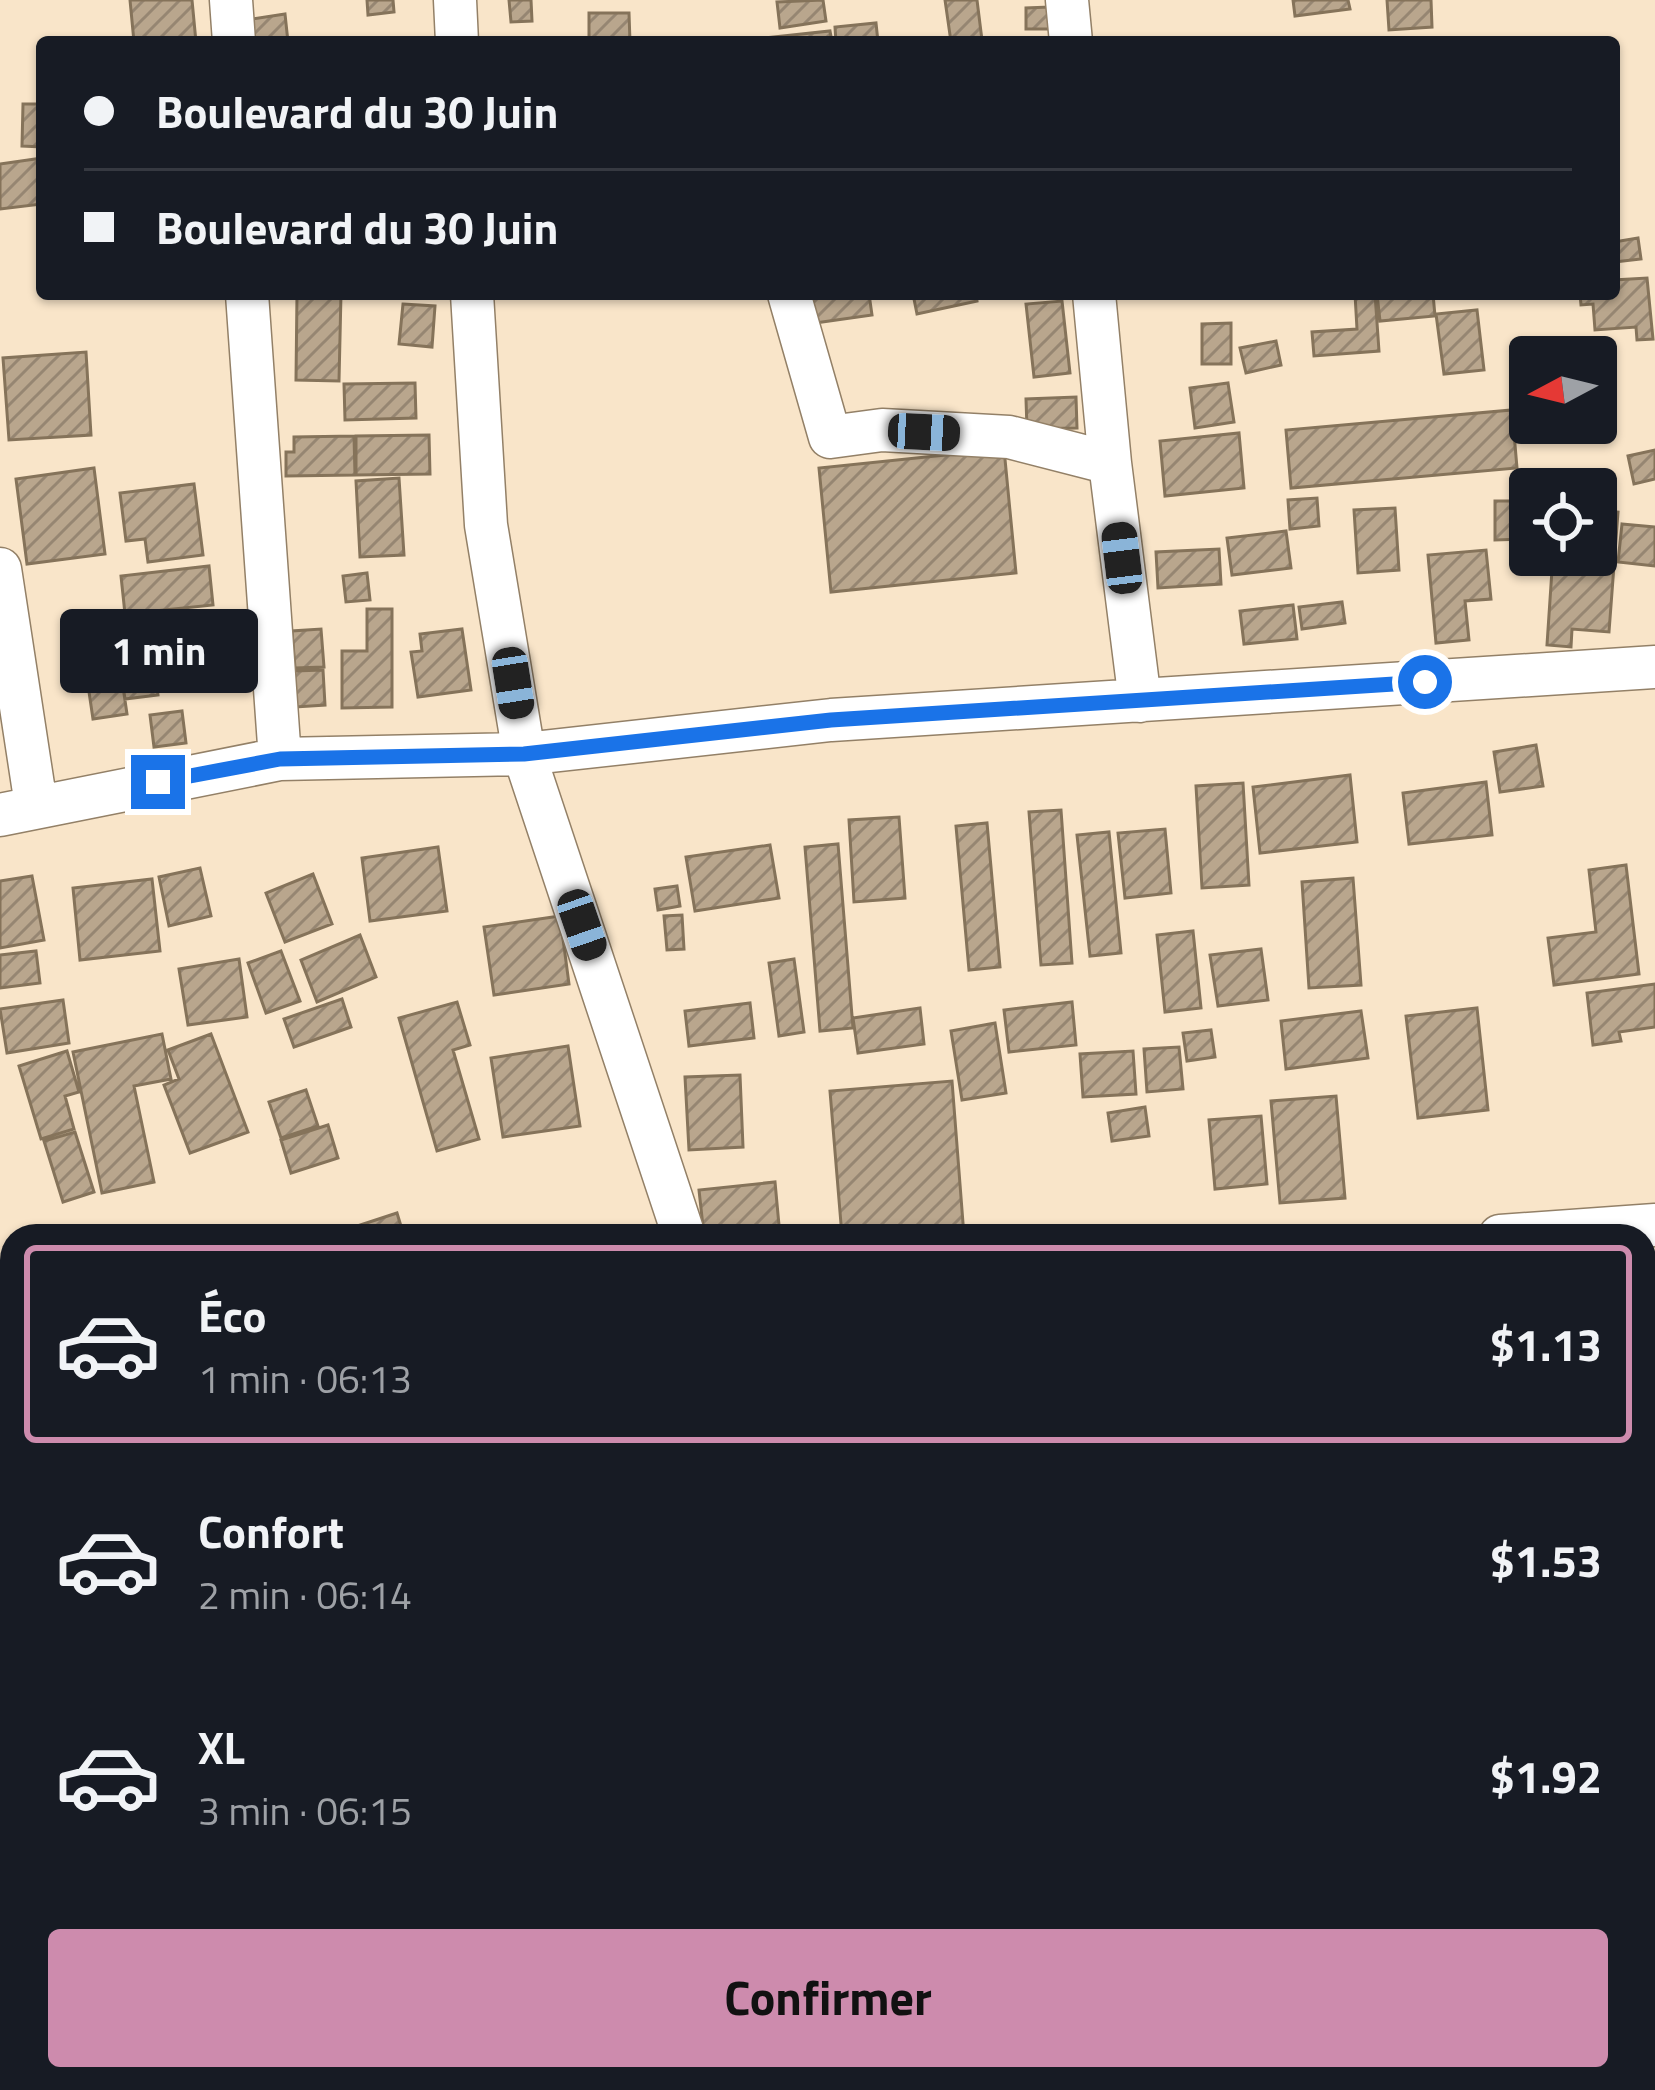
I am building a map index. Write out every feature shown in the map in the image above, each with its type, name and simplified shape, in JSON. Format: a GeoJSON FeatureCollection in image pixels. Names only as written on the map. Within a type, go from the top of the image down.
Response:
{"type":"FeatureCollection","features":[{"type":"Feature","properties":{"kind":"street"},"geometry":{"type":"LineString","coordinates":[[232,0],[234,36]]}},
{"type":"Feature","properties":{"kind":"street"},"geometry":{"type":"LineString","coordinates":[[455,0],[457,36]]}},
{"type":"Feature","properties":{"kind":"street"},"geometry":{"type":"LineString","coordinates":[[1067,0],[1070,36]]}},
{"type":"Feature","properties":{"kind":"street"},"geometry":{"type":"LineString","coordinates":[[247,300],[280,759]]}},
{"type":"Feature","properties":{"kind":"street"},"geometry":{"type":"LineString","coordinates":[[472,300],[486,524],[524,754],[680,1224]]}},
{"type":"Feature","properties":{"kind":"street"},"geometry":{"type":"LineString","coordinates":[[791,300],[830,436],[882,430],[1009,436],[1110,463]]}},
{"type":"Feature","properties":{"kind":"street"},"geometry":{"type":"LineString","coordinates":[[1095,300],[1140,700]]}},
{"type":"Feature","properties":{"kind":"street"},"geometry":{"type":"LineString","coordinates":[[0,569],[18,810],[280,759],[524,754],[831,720],[1655,667]]}},
{"type":"Feature","properties":{"kind":"building"},"geometry":{"type":"Polygon","coordinates":[[[130,0],[192,0],[195,36],[133,36],[130,0]]]}},
{"type":"Feature","properties":{"kind":"building"},"geometry":{"type":"Polygon","coordinates":[[[367,0],[393,0],[394,12],[368,15],[367,0]]]}},
{"type":"Feature","properties":{"kind":"building"},"geometry":{"type":"Polygon","coordinates":[[[509,0],[531,0],[532,21],[511,22],[509,0]]]}},
{"type":"Feature","properties":{"kind":"building"},"geometry":{"type":"Polygon","coordinates":[[[823,0],[826,21],[780,28],[777,2],[823,0]]]}},
{"type":"Feature","properties":{"kind":"building"},"geometry":{"type":"Polygon","coordinates":[[[945,0],[977,0],[982,36],[950,36],[945,0]]]}},
{"type":"Feature","properties":{"kind":"building"},"geometry":{"type":"Polygon","coordinates":[[[1293,0],[1348,0],[1350,9],[1295,16],[1293,0]]]}},
{"type":"Feature","properties":{"kind":"building"},"geometry":{"type":"Polygon","coordinates":[[[1387,0],[1431,0],[1432,27],[1389,30],[1387,0]]]}},
{"type":"Feature","properties":{"kind":"building"},"geometry":{"type":"Polygon","coordinates":[[[1049,7],[1050,29],[1026,29],[1026,8],[1049,7]]]}},
{"type":"Feature","properties":{"kind":"building"},"geometry":{"type":"Polygon","coordinates":[[[589,13],[629,13],[630,36],[589,36],[589,13]]]}},
{"type":"Feature","properties":{"kind":"building"},"geometry":{"type":"Polygon","coordinates":[[[285,14],[287,36],[254,36],[252,19],[285,14]]]}},
{"type":"Feature","properties":{"kind":"building"},"geometry":{"type":"Polygon","coordinates":[[[876,23],[877,36],[836,36],[835,27],[876,23]]]}},
{"type":"Feature","properties":{"kind":"building"},"geometry":{"type":"Polygon","coordinates":[[[830,31],[831,36],[782,36],[830,31]]]}},
{"type":"Feature","properties":{"kind":"building"},"geometry":{"type":"Polygon","coordinates":[[[23,104],[36,104],[36,147],[22,146],[23,104]]]}},
{"type":"Feature","properties":{"kind":"building"},"geometry":{"type":"Polygon","coordinates":[[[36,159],[36,205],[0,209],[0,164],[36,159]]]}},
{"type":"Feature","properties":{"kind":"building"},"geometry":{"type":"Polygon","coordinates":[[[1638,238],[1641,259],[1620,261],[1620,241],[1638,238]]]}},
{"type":"Feature","properties":{"kind":"building"},"geometry":{"type":"Polygon","coordinates":[[[1647,278],[1653,339],[1637,340],[1636,327],[1595,330],[1593,304],[1581,305],[1581,300],[1620,300],[1620,280],[1647,278]]]}},
{"type":"Feature","properties":{"kind":"building"},"geometry":{"type":"Polygon","coordinates":[[[297,300],[341,300],[339,381],[296,380],[297,300]]]}},
{"type":"Feature","properties":{"kind":"building"},"geometry":{"type":"Polygon","coordinates":[[[806,300],[870,300],[872,315],[808,324],[806,300]]]}},
{"type":"Feature","properties":{"kind":"building"},"geometry":{"type":"Polygon","coordinates":[[[914,300],[977,300],[977,301],[917,314],[914,300]]]}},
{"type":"Feature","properties":{"kind":"building"},"geometry":{"type":"Polygon","coordinates":[[[1355,300],[1375,300],[1379,351],[1314,356],[1312,332],[1357,329],[1355,300]]]}},
{"type":"Feature","properties":{"kind":"building"},"geometry":{"type":"Polygon","coordinates":[[[1378,300],[1434,300],[1435,316],[1380,321],[1378,300]]]}},
{"type":"Feature","properties":{"kind":"building"},"geometry":{"type":"Polygon","coordinates":[[[1062,301],[1070,373],[1034,377],[1026,304],[1062,301]]]}},
{"type":"Feature","properties":{"kind":"building"},"geometry":{"type":"Polygon","coordinates":[[[403,304],[435,306],[432,347],[399,344],[403,304]]]}},
{"type":"Feature","properties":{"kind":"building"},"geometry":{"type":"Polygon","coordinates":[[[1477,310],[1484,370],[1444,374],[1436,314],[1477,310]]]}},
{"type":"Feature","properties":{"kind":"building"},"geometry":{"type":"Polygon","coordinates":[[[1231,323],[1231,364],[1202,364],[1202,324],[1231,323]]]}},
{"type":"Feature","properties":{"kind":"building"},"geometry":{"type":"Polygon","coordinates":[[[1276,341],[1281,365],[1246,373],[1240,348],[1276,341]]]}},
{"type":"Feature","properties":{"kind":"building"},"geometry":{"type":"Polygon","coordinates":[[[86,352],[91,435],[9,440],[3,358],[86,352]]]}},
{"type":"Feature","properties":{"kind":"building"},"geometry":{"type":"Polygon","coordinates":[[[415,383],[416,418],[345,420],[344,384],[415,383]]]}},
{"type":"Feature","properties":{"kind":"building"},"geometry":{"type":"Polygon","coordinates":[[[1228,383],[1234,422],[1195,428],[1190,388],[1228,383]]]}},
{"type":"Feature","properties":{"kind":"building"},"geometry":{"type":"Polygon","coordinates":[[[1076,397],[1077,428],[1027,429],[1026,399],[1076,397]]]}},
{"type":"Feature","properties":{"kind":"building"},"geometry":{"type":"Polygon","coordinates":[[[1509,410],[1509,444],[1515,444],[1517,468],[1291,488],[1286,430],[1509,410]]]}},
{"type":"Feature","properties":{"kind":"building"},"geometry":{"type":"Polygon","coordinates":[[[1239,433],[1244,488],[1165,496],[1160,441],[1239,433]]]}},
{"type":"Feature","properties":{"kind":"building"},"geometry":{"type":"Polygon","coordinates":[[[429,435],[430,474],[356,475],[356,436],[429,435]]]}},
{"type":"Feature","properties":{"kind":"building"},"geometry":{"type":"Polygon","coordinates":[[[354,436],[355,475],[286,476],[286,452],[294,452],[294,437],[354,436]]]}},
{"type":"Feature","properties":{"kind":"building"},"geometry":{"type":"Polygon","coordinates":[[[1004,449],[1016,573],[831,592],[819,468],[1004,449]]]}},
{"type":"Feature","properties":{"kind":"building"},"geometry":{"type":"Polygon","coordinates":[[[1655,450],[1655,479],[1634,484],[1628,456],[1655,450]]]}},
{"type":"Feature","properties":{"kind":"building"},"geometry":{"type":"Polygon","coordinates":[[[94,468],[105,554],[27,564],[16,479],[94,468]]]}},
{"type":"Feature","properties":{"kind":"building"},"geometry":{"type":"Polygon","coordinates":[[[399,478],[404,555],[360,557],[356,481],[399,478]]]}},
{"type":"Feature","properties":{"kind":"building"},"geometry":{"type":"Polygon","coordinates":[[[194,484],[203,555],[148,562],[145,539],[126,541],[120,493],[194,484]]]}},
{"type":"Feature","properties":{"kind":"building"},"geometry":{"type":"Polygon","coordinates":[[[1317,498],[1319,526],[1290,529],[1288,500],[1317,498]]]}},
{"type":"Feature","properties":{"kind":"building"},"geometry":{"type":"Polygon","coordinates":[[[1495,501],[1509,501],[1509,540],[1495,540],[1495,501]]]}},
{"type":"Feature","properties":{"kind":"building"},"geometry":{"type":"Polygon","coordinates":[[[1395,508],[1399,570],[1358,573],[1354,510],[1395,508]]]}},
{"type":"Feature","properties":{"kind":"building"},"geometry":{"type":"Polygon","coordinates":[[[1622,524],[1655,527],[1655,566],[1618,562],[1622,524]]]}},
{"type":"Feature","properties":{"kind":"building"},"geometry":{"type":"Polygon","coordinates":[[[1286,531],[1291,568],[1232,575],[1227,538],[1286,531]]]}},
{"type":"Feature","properties":{"kind":"building"},"geometry":{"type":"Polygon","coordinates":[[[1219,549],[1221,584],[1158,588],[1156,552],[1219,549]]]}},
{"type":"Feature","properties":{"kind":"building"},"geometry":{"type":"Polygon","coordinates":[[[1486,550],[1491,599],[1465,601],[1469,640],[1436,643],[1428,555],[1486,550]]]}},
{"type":"Feature","properties":{"kind":"building"},"geometry":{"type":"Polygon","coordinates":[[[209,566],[213,605],[125,614],[121,576],[209,566]]]}},
{"type":"Feature","properties":{"kind":"building"},"geometry":{"type":"Polygon","coordinates":[[[367,573],[370,600],[346,602],[343,576],[367,573]]]}},
{"type":"Feature","properties":{"kind":"building"},"geometry":{"type":"Polygon","coordinates":[[[1552,576],[1613,576],[1609,632],[1572,629],[1571,647],[1547,645],[1552,576]]]}},
{"type":"Feature","properties":{"kind":"building"},"geometry":{"type":"Polygon","coordinates":[[[1342,602],[1345,623],[1302,629],[1299,607],[1342,602]]]}},
{"type":"Feature","properties":{"kind":"building"},"geometry":{"type":"Polygon","coordinates":[[[1293,605],[1297,639],[1244,644],[1240,611],[1293,605]]]}},
{"type":"Feature","properties":{"kind":"building"},"geometry":{"type":"Polygon","coordinates":[[[367,609],[392,609],[392,707],[342,708],[342,651],[367,651],[367,609]]]}},
{"type":"Feature","properties":{"kind":"building"},"geometry":{"type":"Polygon","coordinates":[[[321,629],[324,667],[295,668],[292,631],[321,629]]]}},
{"type":"Feature","properties":{"kind":"building"},"geometry":{"type":"Polygon","coordinates":[[[462,629],[471,690],[418,697],[411,652],[422,651],[420,634],[462,629]]]}},
{"type":"Feature","properties":{"kind":"building"},"geometry":{"type":"Polygon","coordinates":[[[152,648],[158,695],[125,699],[118,653],[152,648]]]}},
{"type":"Feature","properties":{"kind":"building"},"geometry":{"type":"Polygon","coordinates":[[[118,653],[127,714],[93,719],[88,685],[66,688],[62,661],[118,653]]]}},
{"type":"Feature","properties":{"kind":"building"},"geometry":{"type":"Polygon","coordinates":[[[323,670],[325,705],[296,707],[294,671],[323,670]]]}},
{"type":"Feature","properties":{"kind":"building"},"geometry":{"type":"Polygon","coordinates":[[[182,711],[186,743],[154,747],[150,715],[182,711]]]}},
{"type":"Feature","properties":{"kind":"building"},"geometry":{"type":"Polygon","coordinates":[[[1536,745],[1543,786],[1500,792],[1494,752],[1536,745]]]}},
{"type":"Feature","properties":{"kind":"building"},"geometry":{"type":"Polygon","coordinates":[[[1350,775],[1357,842],[1260,853],[1253,787],[1350,775]]]}},
{"type":"Feature","properties":{"kind":"building"},"geometry":{"type":"Polygon","coordinates":[[[1486,782],[1492,835],[1409,844],[1403,793],[1486,782]]]}},
{"type":"Feature","properties":{"kind":"building"},"geometry":{"type":"Polygon","coordinates":[[[1243,783],[1249,885],[1202,888],[1196,786],[1243,783]]]}},
{"type":"Feature","properties":{"kind":"building"},"geometry":{"type":"Polygon","coordinates":[[[1061,810],[1072,963],[1041,965],[1029,812],[1061,810]]]}},
{"type":"Feature","properties":{"kind":"building"},"geometry":{"type":"Polygon","coordinates":[[[899,817],[905,898],[854,902],[849,820],[899,817]]]}},
{"type":"Feature","properties":{"kind":"building"},"geometry":{"type":"Polygon","coordinates":[[[987,823],[1000,967],[969,970],[956,826],[987,823]]]}},
{"type":"Feature","properties":{"kind":"building"},"geometry":{"type":"Polygon","coordinates":[[[1165,829],[1171,893],[1125,898],[1118,833],[1165,829]]]}},
{"type":"Feature","properties":{"kind":"building"},"geometry":{"type":"Polygon","coordinates":[[[1109,832],[1121,953],[1090,956],[1077,835],[1109,832]]]}},
{"type":"Feature","properties":{"kind":"building"},"geometry":{"type":"Polygon","coordinates":[[[838,844],[853,1028],[820,1031],[805,847],[838,844]]]}},
{"type":"Feature","properties":{"kind":"building"},"geometry":{"type":"Polygon","coordinates":[[[770,845],[779,898],[695,911],[686,857],[770,845]]]}},
{"type":"Feature","properties":{"kind":"building"},"geometry":{"type":"Polygon","coordinates":[[[438,847],[447,911],[370,921],[362,858],[438,847]]]}},
{"type":"Feature","properties":{"kind":"building"},"geometry":{"type":"Polygon","coordinates":[[[1626,865],[1639,974],[1554,985],[1548,938],[1596,932],[1589,870],[1626,865]]]}},
{"type":"Feature","properties":{"kind":"building"},"geometry":{"type":"Polygon","coordinates":[[[200,868],[211,916],[169,926],[159,877],[200,868]]]}},
{"type":"Feature","properties":{"kind":"building"},"geometry":{"type":"Polygon","coordinates":[[[313,874],[332,924],[285,942],[266,893],[313,874]]]}},
{"type":"Feature","properties":{"kind":"building"},"geometry":{"type":"Polygon","coordinates":[[[32,876],[44,940],[0,948],[0,881],[32,876]]]}},
{"type":"Feature","properties":{"kind":"building"},"geometry":{"type":"Polygon","coordinates":[[[1353,878],[1361,985],[1309,988],[1302,882],[1353,878]]]}},
{"type":"Feature","properties":{"kind":"building"},"geometry":{"type":"Polygon","coordinates":[[[152,879],[160,951],[80,960],[73,888],[152,879]]]}},
{"type":"Feature","properties":{"kind":"building"},"geometry":{"type":"Polygon","coordinates":[[[677,886],[680,906],[658,910],[655,889],[677,886]]]}},
{"type":"Feature","properties":{"kind":"building"},"geometry":{"type":"Polygon","coordinates":[[[682,915],[684,949],[667,950],[664,916],[682,915]]]}},
{"type":"Feature","properties":{"kind":"building"},"geometry":{"type":"Polygon","coordinates":[[[560,916],[569,984],[494,995],[484,927],[560,916]]]}},
{"type":"Feature","properties":{"kind":"building"},"geometry":{"type":"Polygon","coordinates":[[[1193,931],[1201,1008],[1165,1012],[1157,935],[1193,931]]]}},
{"type":"Feature","properties":{"kind":"building"},"geometry":{"type":"Polygon","coordinates":[[[360,935],[376,977],[317,1002],[301,960],[360,935]]]}},
{"type":"Feature","properties":{"kind":"building"},"geometry":{"type":"Polygon","coordinates":[[[1261,949],[1268,1000],[1218,1006],[1210,955],[1261,949]]]}},
{"type":"Feature","properties":{"kind":"building"},"geometry":{"type":"Polygon","coordinates":[[[36,951],[40,983],[0,988],[0,955],[36,951]]]}},
{"type":"Feature","properties":{"kind":"building"},"geometry":{"type":"Polygon","coordinates":[[[281,951],[300,1001],[266,1013],[248,963],[281,951]]]}},
{"type":"Feature","properties":{"kind":"building"},"geometry":{"type":"Polygon","coordinates":[[[239,959],[247,1017],[188,1025],[179,969],[239,959]]]}},
{"type":"Feature","properties":{"kind":"building"},"geometry":{"type":"Polygon","coordinates":[[[794,959],[804,1032],[779,1036],[769,963],[794,959]]]}},
{"type":"Feature","properties":{"kind":"building"},"geometry":{"type":"Polygon","coordinates":[[[1655,984],[1655,1027],[1619,1032],[1621,1041],[1593,1045],[1587,993],[1655,984]]]}},
{"type":"Feature","properties":{"kind":"building"},"geometry":{"type":"Polygon","coordinates":[[[342,999],[351,1027],[294,1047],[284,1019],[342,999]]]}},
{"type":"Feature","properties":{"kind":"building"},"geometry":{"type":"Polygon","coordinates":[[[63,1000],[69,1043],[7,1053],[0,1009],[63,1000]]]}},
{"type":"Feature","properties":{"kind":"building"},"geometry":{"type":"Polygon","coordinates":[[[457,1002],[470,1045],[453,1050],[479,1139],[437,1151],[399,1018],[457,1002]]]}},
{"type":"Feature","properties":{"kind":"building"},"geometry":{"type":"Polygon","coordinates":[[[1072,1002],[1076,1045],[1009,1052],[1004,1010],[1072,1002]]]}},
{"type":"Feature","properties":{"kind":"building"},"geometry":{"type":"Polygon","coordinates":[[[750,1003],[754,1038],[689,1046],[685,1011],[750,1003]]]}},
{"type":"Feature","properties":{"kind":"building"},"geometry":{"type":"Polygon","coordinates":[[[920,1008],[924,1044],[858,1053],[853,1018],[920,1008]]]}},
{"type":"Feature","properties":{"kind":"building"},"geometry":{"type":"Polygon","coordinates":[[[1477,1008],[1488,1110],[1418,1118],[1406,1016],[1477,1008]]]}},
{"type":"Feature","properties":{"kind":"building"},"geometry":{"type":"Polygon","coordinates":[[[1361,1011],[1368,1058],[1286,1069],[1281,1021],[1361,1011]]]}},
{"type":"Feature","properties":{"kind":"building"},"geometry":{"type":"Polygon","coordinates":[[[995,1023],[1006,1093],[962,1100],[951,1031],[995,1023]]]}},
{"type":"Feature","properties":{"kind":"building"},"geometry":{"type":"Polygon","coordinates":[[[1211,1030],[1215,1057],[1187,1061],[1183,1033],[1211,1030]]]}},
{"type":"Feature","properties":{"kind":"building"},"geometry":{"type":"Polygon","coordinates":[[[162,1034],[171,1079],[134,1086],[154,1182],[102,1193],[73,1052],[162,1034]]]}},
{"type":"Feature","properties":{"kind":"building"},"geometry":{"type":"Polygon","coordinates":[[[211,1034],[248,1132],[190,1153],[164,1085],[179,1079],[168,1050],[211,1034]]]}},
{"type":"Feature","properties":{"kind":"building"},"geometry":{"type":"Polygon","coordinates":[[[568,1046],[580,1126],[503,1137],[491,1058],[568,1046]]]}},
{"type":"Feature","properties":{"kind":"building"},"geometry":{"type":"Polygon","coordinates":[[[1179,1047],[1183,1089],[1147,1092],[1144,1049],[1179,1047]]]}},
{"type":"Feature","properties":{"kind":"building"},"geometry":{"type":"Polygon","coordinates":[[[67,1051],[79,1092],[65,1096],[74,1129],[41,1139],[19,1066],[67,1051]]]}},
{"type":"Feature","properties":{"kind":"building"},"geometry":{"type":"Polygon","coordinates":[[[1133,1051],[1136,1094],[1083,1097],[1080,1054],[1133,1051]]]}},
{"type":"Feature","properties":{"kind":"building"},"geometry":{"type":"Polygon","coordinates":[[[740,1075],[743,1147],[689,1150],[685,1077],[740,1075]]]}},
{"type":"Feature","properties":{"kind":"building"},"geometry":{"type":"Polygon","coordinates":[[[952,1081],[963,1224],[841,1224],[830,1091],[952,1081]]]}},
{"type":"Feature","properties":{"kind":"building"},"geometry":{"type":"Polygon","coordinates":[[[306,1090],[318,1126],[281,1138],[269,1102],[306,1090]]]}},
{"type":"Feature","properties":{"kind":"building"},"geometry":{"type":"Polygon","coordinates":[[[1336,1096],[1345,1198],[1280,1203],[1271,1101],[1336,1096]]]}},
{"type":"Feature","properties":{"kind":"building"},"geometry":{"type":"Polygon","coordinates":[[[1145,1107],[1149,1136],[1112,1141],[1108,1113],[1145,1107]]]}},
{"type":"Feature","properties":{"kind":"building"},"geometry":{"type":"Polygon","coordinates":[[[1261,1116],[1267,1184],[1215,1189],[1209,1120],[1261,1116]]]}},
{"type":"Feature","properties":{"kind":"building"},"geometry":{"type":"Polygon","coordinates":[[[328,1125],[338,1158],[291,1173],[281,1140],[328,1125]]]}},
{"type":"Feature","properties":{"kind":"building"},"geometry":{"type":"Polygon","coordinates":[[[75,1132],[94,1192],[63,1202],[44,1141],[75,1132]]]}},
{"type":"Feature","properties":{"kind":"building"},"geometry":{"type":"Polygon","coordinates":[[[775,1182],[779,1224],[703,1224],[699,1190],[775,1182]]]}},
{"type":"Feature","properties":{"kind":"building"},"geometry":{"type":"Polygon","coordinates":[[[397,1213],[400,1224],[363,1224],[397,1213]]]}},
{"type":"Feature","properties":{"kind":"route"},"geometry":{"type":"LineString","coordinates":[[158,782],[280,759],[524,754],[831,720],[1425,682]]}}]}
